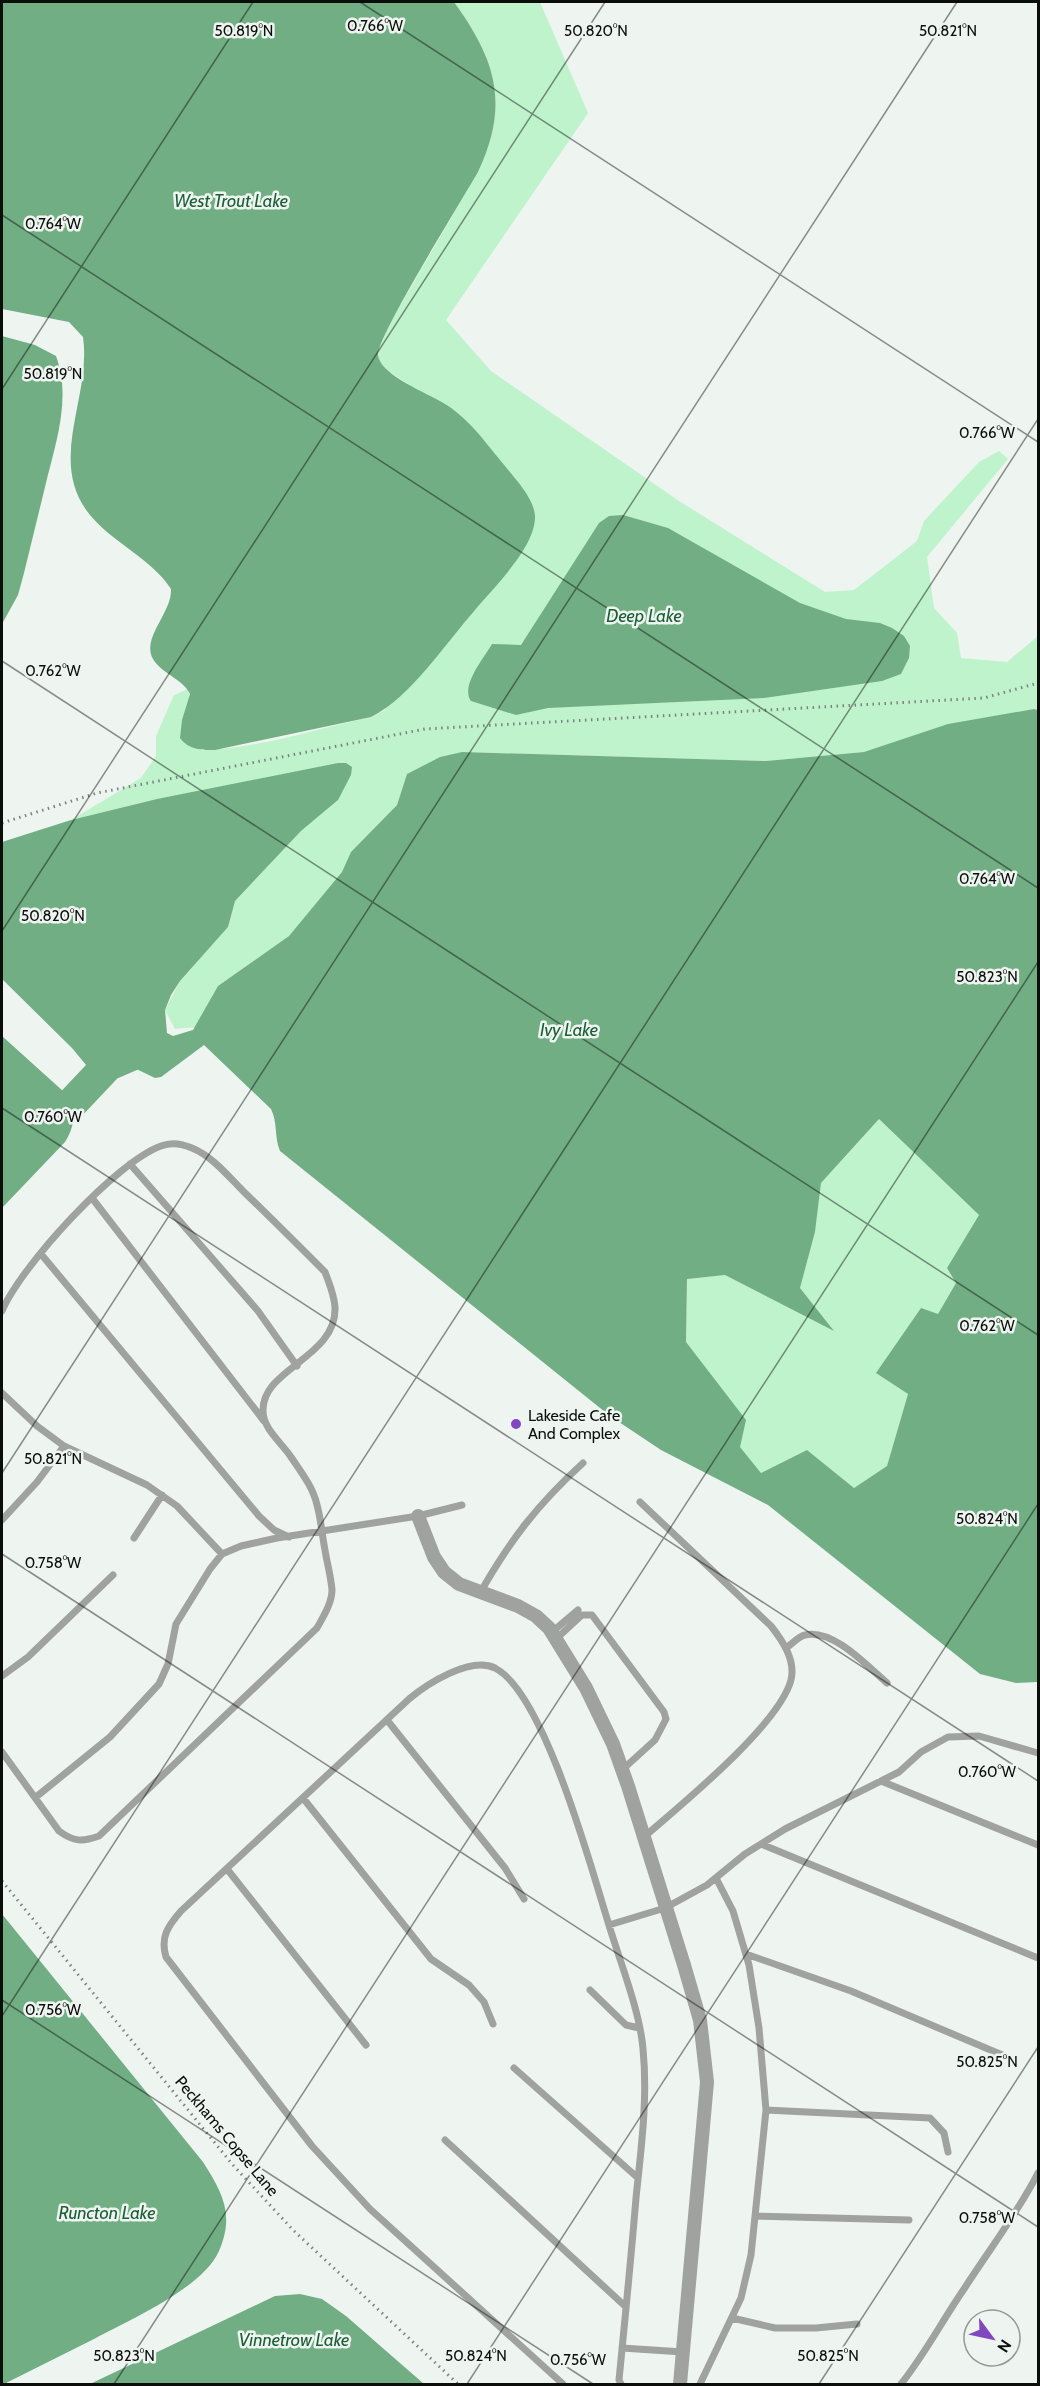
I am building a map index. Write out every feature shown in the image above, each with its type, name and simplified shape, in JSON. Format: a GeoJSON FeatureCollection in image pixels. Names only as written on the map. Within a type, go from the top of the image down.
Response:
{"type":"FeatureCollection","features":[{"type":"Feature","properties":{"kind":"street"},"geometry":{"type":"LineString","coordinates":[[418,1516],[434,1557],[444,1572],[459,1584],[518,1606],[536,1616],[554,1635],[586,1688],[613,1744],[622,1770],[700,2020],[707,2082],[680,2385]]}},
{"type":"Feature","properties":{"kind":"lane"},"geometry":{"type":"LineString","coordinates":[[2,1311],[20,1280],[41,1254],[92,1198],[140,1155],[163,1144],[179,1144],[194,1148],[216,1164],[325,1272],[334,1295],[333,1323],[327,1336],[297,1366],[273,1385],[263,1410],[266,1424]]}},
{"type":"Feature","properties":{"kind":"lane"},"geometry":{"type":"LineString","coordinates":[[130,1164],[258,1311],[297,1366]]}},
{"type":"Feature","properties":{"kind":"lane"},"geometry":{"type":"LineString","coordinates":[[2,1752],[59,1831],[71,1839],[83,1841],[99,1836],[317,1628],[326,1612],[332,1592],[317,1504],[309,1484],[290,1454],[92,1198]]}},
{"type":"Feature","properties":{"kind":"lane"},"geometry":{"type":"LineString","coordinates":[[41,1254],[259,1516],[274,1530],[289,1536]]}},
{"type":"Feature","properties":{"kind":"lane"},"geometry":{"type":"LineString","coordinates":[[2,1393],[37,1426],[64,1446],[147,1485],[162,1495],[183,1513],[222,1554]]}},
{"type":"Feature","properties":{"kind":"lane"},"geometry":{"type":"LineString","coordinates":[[2,1520],[37,1482],[64,1446]]}},
{"type":"Feature","properties":{"kind":"lane"},"geometry":{"type":"LineString","coordinates":[[480,1593],[522,1526],[552,1491],[583,1463]]}},
{"type":"Feature","properties":{"kind":"lane"},"geometry":{"type":"LineString","coordinates":[[134,1538],[162,1495]]}},
{"type":"Feature","properties":{"kind":"lane"},"geometry":{"type":"LineString","coordinates":[[639,1502],[771,1626],[784,1642],[792,1678],[783,1700],[760,1729],[716,1773],[644,1837]]}},
{"type":"Feature","properties":{"kind":"lane"},"geometry":{"type":"LineString","coordinates":[[36,1797],[110,1737],[159,1684],[168,1664],[176,1624],[222,1554],[241,1546],[289,1536],[418,1516],[462,1505]]}},
{"type":"Feature","properties":{"kind":"lane"},"geometry":{"type":"LineString","coordinates":[[2,1677],[28,1657],[113,1575]]}},
{"type":"Feature","properties":{"kind":"lane"},"geometry":{"type":"LineString","coordinates":[[554,1635],[578,1610]]}},
{"type":"Feature","properties":{"kind":"lane"},"geometry":{"type":"LineString","coordinates":[[554,1635],[582,1615],[592,1615],[664,1712],[666,1719],[655,1740],[622,1770]]}},
{"type":"Feature","properties":{"kind":"lane"},"geometry":{"type":"LineString","coordinates":[[786,1648],[804,1635],[822,1635],[838,1642],[887,1683]]}},
{"type":"Feature","properties":{"kind":"lane"},"geometry":{"type":"LineString","coordinates":[[563,2385],[370,2209],[312,2146],[166,1957],[162,1946],[164,1935],[171,1922],[428,1683],[457,1671],[478,1666],[493,1667],[508,1677],[532,1714],[565,1786],[609,1925],[643,2046],[645,2084],[619,2379],[621,2385]]}},
{"type":"Feature","properties":{"kind":"lane"},"geometry":{"type":"LineString","coordinates":[[387,1720],[505,1868],[524,1899]]}},
{"type":"Feature","properties":{"kind":"lane"},"geometry":{"type":"LineString","coordinates":[[609,1925],[665,1908],[707,1885],[745,1854],[785,1829],[899,1772],[921,1752],[948,1737],[979,1736],[1038,1753]]}},
{"type":"Feature","properties":{"kind":"lane"},"geometry":{"type":"LineString","coordinates":[[881,1781],[1038,1845]]}},
{"type":"Feature","properties":{"kind":"lane"},"geometry":{"type":"LineString","coordinates":[[303,1798],[431,1959],[470,1985],[484,2002],[493,2024]]}},
{"type":"Feature","properties":{"kind":"lane"},"geometry":{"type":"LineString","coordinates":[[762,1844],[1038,1958]]}},
{"type":"Feature","properties":{"kind":"lane"},"geometry":{"type":"LineString","coordinates":[[227,1869],[366,2045]]}},
{"type":"Feature","properties":{"kind":"lane"},"geometry":{"type":"LineString","coordinates":[[700,2385],[741,2298],[752,2255],[766,2110],[759,2028],[746,1954],[734,1911],[716,1878]]}},
{"type":"Feature","properties":{"kind":"lane"},"geometry":{"type":"LineString","coordinates":[[746,1954],[851,1991],[1007,2057]]}},
{"type":"Feature","properties":{"kind":"lane"},"geometry":{"type":"LineString","coordinates":[[590,1990],[626,2025],[639,2028]]}},
{"type":"Feature","properties":{"kind":"lane"},"geometry":{"type":"LineString","coordinates":[[513,2068],[638,2178]]}},
{"type":"Feature","properties":{"kind":"lane"},"geometry":{"type":"LineString","coordinates":[[766,2110],[930,2118],[944,2133],[948,2152]]}},
{"type":"Feature","properties":{"kind":"lane"},"geometry":{"type":"LineString","coordinates":[[445,2140],[626,2307]]}},
{"type":"Feature","properties":{"kind":"lane"},"geometry":{"type":"LineString","coordinates":[[901,2385],[922,2357],[963,2290],[1022,2204],[1038,2173]]}},
{"type":"Feature","properties":{"kind":"lane"},"geometry":{"type":"LineString","coordinates":[[755,2216],[909,2220]]}},
{"type":"Feature","properties":{"kind":"lane"},"geometry":{"type":"LineString","coordinates":[[732,2318],[775,2328],[816,2328],[856,2324]]}},
{"type":"Feature","properties":{"kind":"lane"},"geometry":{"type":"LineString","coordinates":[[622,2348],[683,2352]]}},
{"type":"Feature","properties":{"kind":"path"},"geometry":{"type":"LineString","coordinates":[[2,823],[98,793],[425,729],[984,698],[1038,683]]}},
{"type":"Feature","properties":{"kind":"path","name":"Peckhams Copse Lane"},"geometry":{"type":"LineString","coordinates":[[2,1881],[232,2164],[293,2230],[458,2385]]}},
{"type":"Feature","properties":{"kind":"shaded area"},"geometry":{"type":"Polygon","coordinates":[[[454,2],[540,2],[588,113],[446,320],[491,371],[679,501],[825,592],[854,590],[917,541],[924,521],[979,462],[999,451],[1008,459],[927,557],[934,608],[957,633],[961,658],[1007,662],[1038,636],[1038,710],[1034,709],[864,752],[766,761],[462,752],[440,757],[407,774],[397,805],[351,852],[343,872],[289,936],[218,986],[196,1027],[175,1029],[165,1010],[180,981],[228,927],[234,902],[301,831],[338,800],[157,799],[71,820],[141,778],[156,756],[156,736],[174,695],[188,689],[190,700],[182,720],[200,750],[243,746],[286,738],[371,717],[385,710],[410,385],[388,371],[379,361],[378,350],[390,323],[478,172],[494,125],[496,104],[494,83],[488,63],[480,43],[454,2]]]}},
{"type":"Feature","properties":{"kind":"shaded area"},"geometry":{"type":"Polygon","coordinates":[[[879,1119],[979,1215],[947,1268],[956,1283],[938,1315],[877,1373],[908,1394],[887,1466],[854,1488],[807,1450],[761,1473],[740,1447],[686,1342],[687,1278],[725,1275],[833,1330],[800,1288],[815,1232],[821,1183],[879,1119]]]}},
{"type":"Feature","properties":{"kind":"water","name":"West Trout Lake"},"geometry":{"type":"Polygon","coordinates":[[[2,2],[454,2],[480,43],[494,83],[496,104],[488,148],[478,172],[391,323],[378,355],[386,369],[448,406],[474,429],[519,483],[531,502],[535,516],[529,541],[512,566],[427,669],[400,697],[371,717],[215,750],[191,747],[180,738],[182,720],[190,694],[183,684],[157,664],[150,651],[154,634],[167,607],[171,589],[154,569],[99,525],[77,494],[72,473],[71,451],[82,383],[83,337],[69,322],[2,309],[2,2]]]}},
{"type":"Feature","properties":{"kind":"water"},"geometry":{"type":"Polygon","coordinates":[[[2,336],[35,345],[56,356],[61,372],[62,405],[57,438],[18,595],[2,624],[2,336]]]}},
{"type":"Feature","properties":{"kind":"water","name":"Deep Lake"},"geometry":{"type":"Polygon","coordinates":[[[623,515],[668,528],[800,603],[846,619],[880,623],[892,628],[904,636],[910,646],[909,658],[901,674],[882,681],[764,698],[548,708],[516,715],[471,701],[468,695],[471,680],[492,644],[521,645],[599,523],[609,516],[623,515]]]}},
{"type":"Feature","properties":{"kind":"water","name":"Ivy Lake"},"geometry":{"type":"Polygon","coordinates":[[[1038,710],[1038,1682],[1016,1683],[980,1674],[768,1505],[661,1450],[610,1416],[280,1151],[271,1109],[204,1045],[161,1077],[155,1078],[128,1065],[120,1067],[104,1079],[96,1077],[72,1048],[2,979],[2,842],[71,820],[157,799],[338,763],[346,763],[352,767],[351,775],[338,800],[301,831],[235,901],[228,927],[180,981],[165,1010],[167,1033],[173,1036],[193,1030],[218,986],[289,936],[342,872],[351,852],[397,805],[407,774],[440,757],[462,752],[766,761],[864,752],[948,724],[1038,710]],[[879,1119],[821,1183],[815,1232],[800,1288],[834,1331],[725,1275],[687,1279],[686,1342],[746,1420],[740,1447],[761,1473],[807,1450],[854,1488],[887,1466],[908,1394],[876,1373],[921,1308],[938,1314],[956,1283],[947,1268],[979,1215],[879,1119]]]}},
{"type":"Feature","properties":{"kind":"water"},"geometry":{"type":"Polygon","coordinates":[[[2,1036],[74,1101],[75,1111],[72,1127],[65,1142],[2,1208],[2,1036]]]}},
{"type":"Feature","properties":{"kind":"water","name":"Runcton Lake"},"geometry":{"type":"Polygon","coordinates":[[[2,1914],[203,2162],[221,2194],[226,2214],[224,2238],[219,2251],[198,2278],[164,2302],[4,2384],[2,2384],[2,1914]]]}},
{"type":"Feature","properties":{"kind":"water","name":"Vinnetrow Lake"},"geometry":{"type":"Polygon","coordinates":[[[300,2294],[322,2299],[346,2316],[424,2384],[90,2384],[275,2296],[300,2294]]]}},
{"type":"Feature","properties":{"kind":"waterway"},"geometry":{"type":"LineString","coordinates":[[74,1101],[108,1065],[131,1055]]}},
{"type":"Feature","properties":{"kind":"place","name":"Lakeside Cafe And Complex"},"geometry":{"type":"Point","coordinates":[516,1424]}}]}
